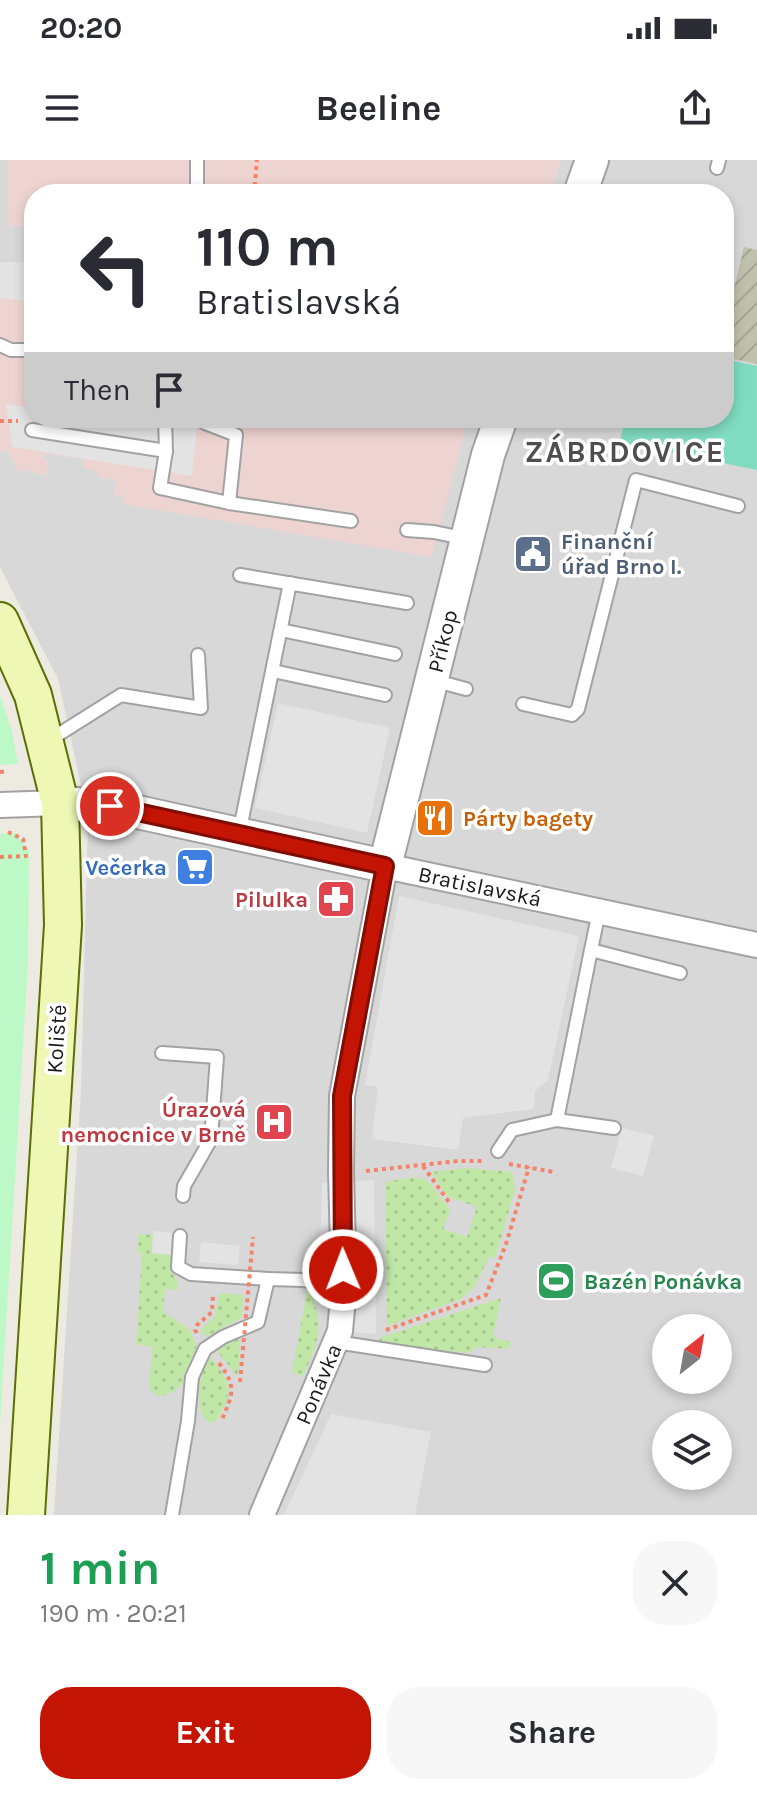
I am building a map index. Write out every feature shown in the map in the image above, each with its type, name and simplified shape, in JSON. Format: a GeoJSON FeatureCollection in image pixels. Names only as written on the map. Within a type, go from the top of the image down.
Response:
{"type":"FeatureCollection","features":[{"type":"Feature","properties":{"kind":"main road","name":"Koliště"},"geometry":{"type":"LineString","coordinates":[[0,621],[33,695],[60,803],[63,925],[26,1515]]}},
{"type":"Feature","properties":{"kind":"street"},"geometry":{"type":"LineString","coordinates":[[584,184],[592,160]]}},
{"type":"Feature","properties":{"kind":"street","name":"Příkop"},"geometry":{"type":"LineString","coordinates":[[385,866],[488,455],[497,428]]}},
{"type":"Feature","properties":{"kind":"street"},"geometry":{"type":"LineString","coordinates":[[0,805],[60,803]]}},
{"type":"Feature","properties":{"kind":"street","name":"Bratislavská"},"geometry":{"type":"LineString","coordinates":[[60,803],[110,806],[757,945]]}},
{"type":"Feature","properties":{"kind":"street","name":"Ponávka"},"geometry":{"type":"LineString","coordinates":[[262,1515],[340,1331],[344,1287],[342,1096],[385,866]]}},
{"type":"Feature","properties":{"kind":"lane"},"geometry":{"type":"LineString","coordinates":[[197,160],[197,184]]}},
{"type":"Feature","properties":{"kind":"lane"},"geometry":{"type":"LineString","coordinates":[[0,345],[11,350],[24,350]]}},
{"type":"Feature","properties":{"kind":"lane"},"geometry":{"type":"LineString","coordinates":[[165,428],[166,451],[160,488],[229,503],[351,521]]}},
{"type":"Feature","properties":{"kind":"lane"},"geometry":{"type":"LineString","coordinates":[[218,428],[236,435],[229,503]]}},
{"type":"Feature","properties":{"kind":"lane"},"geometry":{"type":"LineString","coordinates":[[32,430],[166,451]]}},
{"type":"Feature","properties":{"kind":"lane"},"geometry":{"type":"LineString","coordinates":[[523,704],[564,715],[572,715],[578,709],[636,480],[738,506]]}},
{"type":"Feature","properties":{"kind":"lane"},"geometry":{"type":"LineString","coordinates":[[407,530],[467,539]]}},
{"type":"Feature","properties":{"kind":"lane"},"geometry":{"type":"LineString","coordinates":[[240,575],[407,603]]}},
{"type":"Feature","properties":{"kind":"lane"},"geometry":{"type":"LineString","coordinates":[[239,834],[290,583]]}},
{"type":"Feature","properties":{"kind":"lane"},"geometry":{"type":"LineString","coordinates":[[281,630],[395,654]]}},
{"type":"Feature","properties":{"kind":"lane"},"geometry":{"type":"LineString","coordinates":[[45,742],[121,695],[201,708],[198,655]]}},
{"type":"Feature","properties":{"kind":"lane"},"geometry":{"type":"LineString","coordinates":[[273,671],[385,695]]}},
{"type":"Feature","properties":{"kind":"lane"},"geometry":{"type":"LineString","coordinates":[[432,680],[466,689]]}},
{"type":"Feature","properties":{"kind":"lane"},"geometry":{"type":"LineString","coordinates":[[557,1120],[599,911]]}},
{"type":"Feature","properties":{"kind":"lane"},"geometry":{"type":"LineString","coordinates":[[591,950],[680,973]]}},
{"type":"Feature","properties":{"kind":"lane"},"geometry":{"type":"LineString","coordinates":[[162,1053],[217,1057],[211,1139],[184,1186],[183,1196]]}},
{"type":"Feature","properties":{"kind":"lane"},"geometry":{"type":"LineString","coordinates":[[494,1156],[512,1130],[557,1120],[614,1128]]}},
{"type":"Feature","properties":{"kind":"lane"},"geometry":{"type":"LineString","coordinates":[[180,1236],[178,1267],[191,1274],[303,1280],[344,1287]]}},
{"type":"Feature","properties":{"kind":"lane"},"geometry":{"type":"LineString","coordinates":[[172,1515],[192,1377],[205,1349],[223,1337],[258,1322],[268,1279]]}},
{"type":"Feature","properties":{"kind":"lane"},"geometry":{"type":"LineString","coordinates":[[336,1342],[485,1365]]}},
{"type":"Feature","properties":{"kind":"path"},"geometry":{"type":"LineString","coordinates":[[255,184],[257,160]]}},
{"type":"Feature","properties":{"kind":"path"},"geometry":{"type":"LineString","coordinates":[[0,772],[8,771]]}},
{"type":"Feature","properties":{"kind":"path"},"geometry":{"type":"LineString","coordinates":[[0,832],[12,832],[23,839],[26,856],[0,857]]}},
{"type":"Feature","properties":{"kind":"path"},"geometry":{"type":"LineString","coordinates":[[370,1171],[494,1156],[554,1172]]}},
{"type":"Feature","properties":{"kind":"path"},"geometry":{"type":"LineString","coordinates":[[423,1166],[451,1205]]}},
{"type":"Feature","properties":{"kind":"path"},"geometry":{"type":"LineString","coordinates":[[382,1331],[486,1295],[506,1244],[529,1167]]}},
{"type":"Feature","properties":{"kind":"path"},"geometry":{"type":"LineString","coordinates":[[240,1382],[253,1237]]}},
{"type":"Feature","properties":{"kind":"shaded area"},"geometry":{"type":"Polygon","coordinates":[[[0,160],[7,160],[7,225],[24,226],[24,263],[0,262],[0,160]]]}},
{"type":"Feature","properties":{"kind":"shaded area"},"geometry":{"type":"Polygon","coordinates":[[[7,160],[561,160],[553,184],[24,184],[24,226],[7,225],[7,160]]]}},
{"type":"Feature","properties":{"kind":"shaded area"},"geometry":{"type":"Polygon","coordinates":[[[561,160],[757,160],[757,1515],[54,1515],[81,1091],[88,817],[58,679],[0,567],[0,453],[8,452],[20,473],[24,469],[45,476],[48,461],[43,460],[45,453],[84,459],[98,471],[98,477],[116,480],[124,504],[223,520],[462,434],[464,428],[734,428],[734,184],[553,184],[561,160]]]}},
{"type":"Feature","properties":{"kind":"shaded area"},"geometry":{"type":"Polygon","coordinates":[[[744,247],[757,250],[757,364],[734,359],[734,288],[744,247]]]}},
{"type":"Feature","properties":{"kind":"shaded area"},"geometry":{"type":"Polygon","coordinates":[[[0,262],[24,263],[24,428],[465,428],[432,557],[123,504],[124,497],[114,496],[116,480],[97,477],[98,471],[83,468],[83,459],[45,453],[43,460],[48,461],[45,476],[24,469],[20,473],[8,452],[0,453],[0,262]]]}},
{"type":"Feature","properties":{"kind":"shaded area"},"geometry":{"type":"Polygon","coordinates":[[[0,262],[24,263],[24,301],[0,298],[0,262]]]}},
{"type":"Feature","properties":{"kind":"shaded area"},"geometry":{"type":"Polygon","coordinates":[[[6,404],[24,407],[24,428],[197,428],[192,476],[12,447],[6,404]]]}},
{"type":"Feature","properties":{"kind":"shaded area"},"geometry":{"type":"Polygon","coordinates":[[[278,703],[390,728],[367,833],[255,808],[278,703]]]}},
{"type":"Feature","properties":{"kind":"shaded area"},"geometry":{"type":"Polygon","coordinates":[[[399,896],[579,936],[548,1080],[535,1091],[534,1109],[463,1118],[458,1150],[372,1139],[378,1087],[365,1085],[399,896]]]}},
{"type":"Feature","properties":{"kind":"shaded area"},"geometry":{"type":"Polygon","coordinates":[[[622,1128],[654,1136],[643,1176],[611,1168],[622,1128]]]}},
{"type":"Feature","properties":{"kind":"shaded area"},"geometry":{"type":"Polygon","coordinates":[[[374,1180],[376,1334],[340,1331],[343,1271],[320,1253],[322,1183],[374,1180]]]}},
{"type":"Feature","properties":{"kind":"shaded area"},"geometry":{"type":"Polygon","coordinates":[[[153,1231],[172,1233],[171,1255],[152,1253],[153,1231]]]}},
{"type":"Feature","properties":{"kind":"shaded area"},"geometry":{"type":"Polygon","coordinates":[[[201,1242],[240,1246],[238,1265],[199,1262],[201,1242]]]}},
{"type":"Feature","properties":{"kind":"shaded area"},"geometry":{"type":"Polygon","coordinates":[[[331,1414],[431,1432],[415,1515],[284,1515],[331,1414]]]}},
{"type":"Feature","properties":{"kind":"green space"},"geometry":{"type":"Polygon","coordinates":[[[734,361],[757,366],[757,470],[620,442],[623,428],[734,428],[734,361]]]}},
{"type":"Feature","properties":{"kind":"green space"},"geometry":{"type":"Polygon","coordinates":[[[0,695],[12,732],[18,764],[0,765],[0,695]]]}},
{"type":"Feature","properties":{"kind":"green space"},"geometry":{"type":"Polygon","coordinates":[[[14,833],[29,850],[28,962],[0,1425],[0,834],[14,833]]]}},
{"type":"Feature","properties":{"kind":"green space"},"geometry":{"type":"Polygon","coordinates":[[[466,1168],[512,1172],[515,1190],[495,1258],[489,1257],[474,1287],[461,1299],[387,1326],[385,1182],[418,1178],[429,1183],[450,1210],[443,1229],[467,1237],[477,1207],[448,1197],[431,1172],[466,1168]]]}},
{"type":"Feature","properties":{"kind":"green space"},"geometry":{"type":"Polygon","coordinates":[[[138,1234],[153,1235],[152,1253],[171,1255],[172,1273],[178,1280],[177,1290],[165,1289],[163,1312],[189,1329],[197,1346],[181,1385],[168,1394],[158,1396],[149,1389],[152,1347],[136,1344],[142,1254],[138,1253],[138,1234]]]}},
{"type":"Feature","properties":{"kind":"green space"},"geometry":{"type":"Polygon","coordinates":[[[307,1291],[315,1304],[319,1324],[316,1344],[303,1376],[292,1372],[307,1291]]]}},
{"type":"Feature","properties":{"kind":"green space"},"geometry":{"type":"Polygon","coordinates":[[[219,1295],[243,1295],[242,1317],[206,1337],[200,1330],[215,1316],[219,1295]]]}},
{"type":"Feature","properties":{"kind":"green space"},"geometry":{"type":"Polygon","coordinates":[[[501,1298],[493,1337],[511,1342],[509,1349],[478,1347],[468,1353],[378,1341],[382,1337],[501,1298]]]}},
{"type":"Feature","properties":{"kind":"green space"},"geometry":{"type":"Polygon","coordinates":[[[240,1336],[238,1377],[216,1350],[240,1336]]]}},
{"type":"Feature","properties":{"kind":"green space"},"geometry":{"type":"Polygon","coordinates":[[[211,1357],[223,1374],[228,1395],[216,1421],[210,1423],[200,1410],[199,1391],[203,1372],[211,1357]]]}},
{"type":"Feature","properties":{"kind":"place","name":"Finanční úřad Brno I."},"geometry":{"type":"Point","coordinates":[533,554]}},
{"type":"Feature","properties":{"kind":"place","name":"Párty bagety"},"geometry":{"type":"Point","coordinates":[435,818]}},
{"type":"Feature","properties":{"kind":"place","name":"Večerka"},"geometry":{"type":"Point","coordinates":[195,867]}},
{"type":"Feature","properties":{"kind":"place","name":"Pilulka"},"geometry":{"type":"Point","coordinates":[336,899]}},
{"type":"Feature","properties":{"kind":"place","name":"Úrazová nemocnice v Brně"},"geometry":{"type":"Point","coordinates":[274,1122]}},
{"type":"Feature","properties":{"kind":"place","name":"Bazén Ponávka"},"geometry":{"type":"Point","coordinates":[556,1281]}},
{"type":"Feature","properties":{"kind":"district","name":"ZÁBRDOVICE"},"geometry":{"type":"Point","coordinates":[625,452]}},
{"type":"Feature","properties":{"kind":"route"},"geometry":{"type":"LineString","coordinates":[[110,806],[385,866],[342,1096],[343,1270]]}}]}
